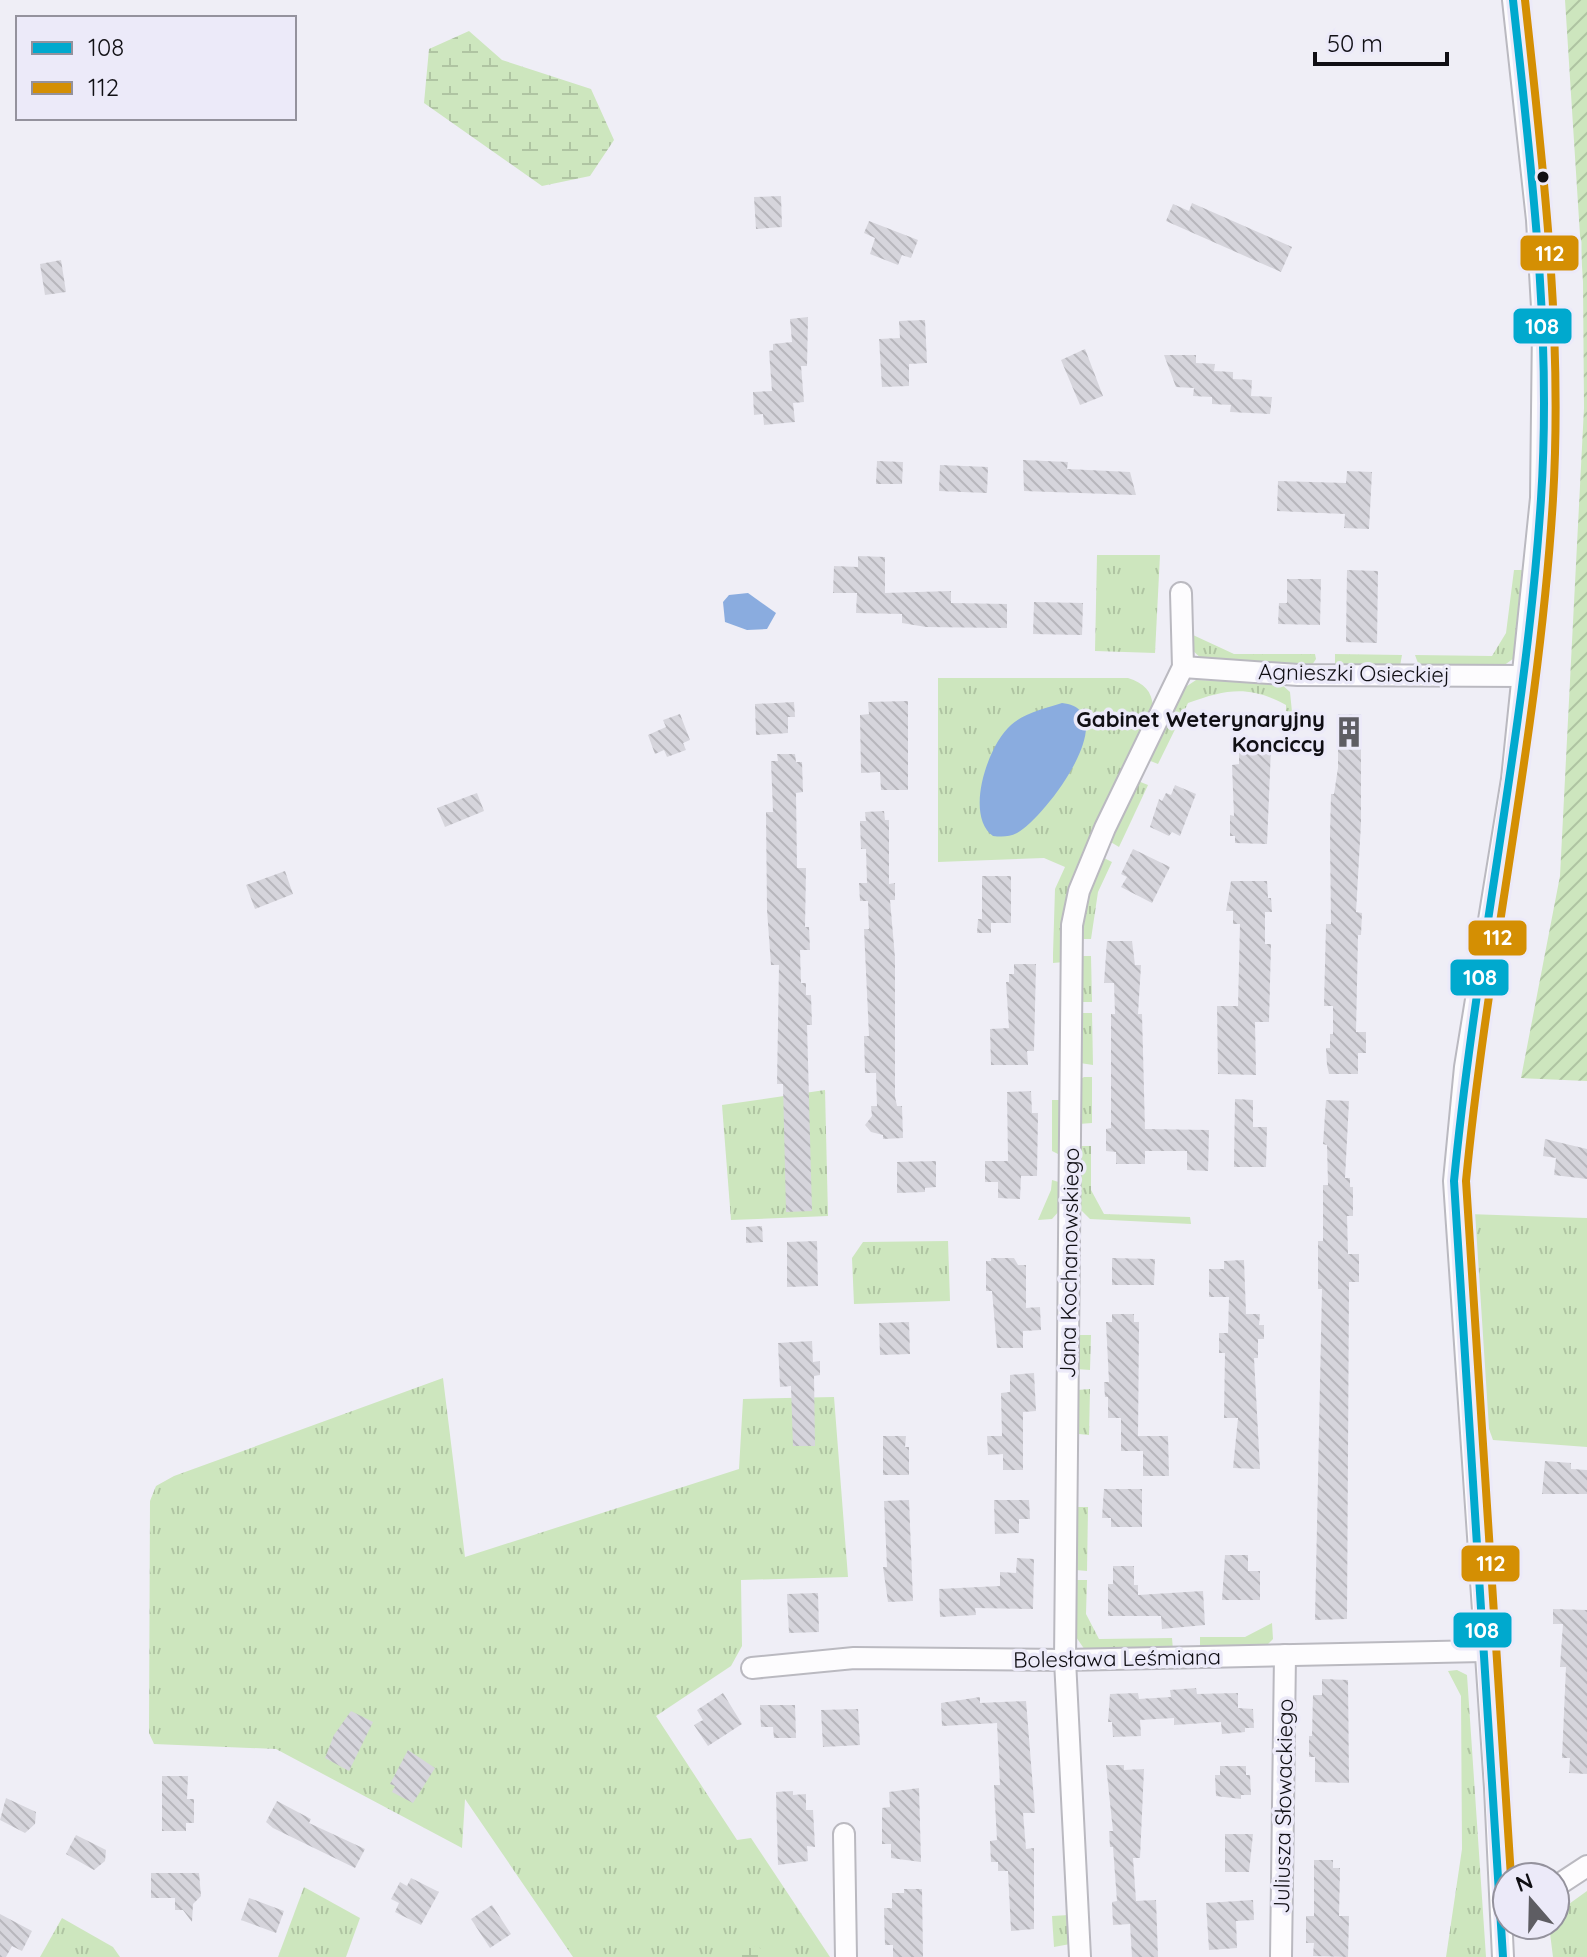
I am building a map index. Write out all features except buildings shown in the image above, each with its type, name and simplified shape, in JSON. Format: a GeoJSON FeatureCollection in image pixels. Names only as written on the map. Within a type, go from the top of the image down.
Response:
{"type":"FeatureCollection","features":[{"type":"Feature","properties":{"kind":"street"},"geometry":{"type":"LineString","coordinates":[[1500,1861],[1483,1651],[1454,1181],[1465,1067],[1496,890],[1525,676],[1541,498],[1543,325],[1537,220],[1513,0]]}},
{"type":"Feature","properties":{"kind":"street","name":"Jana Kochanowskiego"},"geometry":{"type":"LineString","coordinates":[[1080,1957],[1065,1660],[1074,907],[1105,828],[1183,667],[1181,593]]}},
{"type":"Feature","properties":{"kind":"street","name":"Agnieszki Osieckiej"},"geometry":{"type":"LineString","coordinates":[[1183,667],[1298,675],[1525,676]]}},
{"type":"Feature","properties":{"kind":"street","name":"Bolesława Leśmiana"},"geometry":{"type":"LineString","coordinates":[[752,1668],[854,1658],[1065,1660],[1483,1651]]}},
{"type":"Feature","properties":{"kind":"street","name":"Juliusza Słowackiego"},"geometry":{"type":"LineString","coordinates":[[1281,1957],[1285,1655]]}},
{"type":"Feature","properties":{"kind":"street"},"geometry":{"type":"LineString","coordinates":[[844,1834],[846,1957]]}},
{"type":"Feature","properties":{"kind":"green space"},"geometry":{"type":"Polygon","coordinates":[[[1565,0],[1587,0],[1587,1081],[1521,1078],[1560,876],[1584,408],[1583,282],[1565,0]]]}},
{"type":"Feature","properties":{"kind":"green space"},"geometry":{"type":"Polygon","coordinates":[[[469,31],[502,60],[591,89],[614,140],[590,176],[542,186],[424,103],[429,49],[469,31]]]}},
{"type":"Feature","properties":{"kind":"green space"},"geometry":{"type":"Polygon","coordinates":[[[1097,555],[1160,555],[1155,653],[1095,651],[1097,555]]]}},
{"type":"Feature","properties":{"kind":"green space"},"geometry":{"type":"Polygon","coordinates":[[[1514,570],[1526,570],[1517,656],[1503,666],[1419,666],[1415,655],[1492,656],[1506,633],[1514,570]]]}},
{"type":"Feature","properties":{"kind":"green space"},"geometry":{"type":"Polygon","coordinates":[[[1193,635],[1234,654],[1315,654],[1316,659],[1312,665],[1205,662],[1190,648],[1193,635]]]}},
{"type":"Feature","properties":{"kind":"green space"},"geometry":{"type":"Polygon","coordinates":[[[1335,654],[1402,655],[1400,666],[1335,665],[1335,654]]]}},
{"type":"Feature","properties":{"kind":"green space"},"geometry":{"type":"Polygon","coordinates":[[[938,678],[1128,678],[1143,685],[1151,696],[1153,707],[1064,962],[1053,963],[1053,954],[1055,889],[1065,867],[1044,858],[938,862],[938,678]]]}},
{"type":"Feature","properties":{"kind":"green space"},"geometry":{"type":"Polygon","coordinates":[[[1196,680],[1280,683],[1290,692],[1292,712],[1286,711],[1286,705],[1249,692],[1226,692],[1202,698],[1188,703],[1158,764],[1148,760],[1181,690],[1196,680]]]}},
{"type":"Feature","properties":{"kind":"green space"},"geometry":{"type":"Polygon","coordinates":[[[1138,781],[1148,785],[1119,847],[1109,841],[1138,781]]]}},
{"type":"Feature","properties":{"kind":"green space"},"geometry":{"type":"Polygon","coordinates":[[[1102,857],[1112,862],[1098,892],[1091,939],[1081,939],[1084,903],[1102,857]]]}},
{"type":"Feature","properties":{"kind":"green space"},"geometry":{"type":"Polygon","coordinates":[[[1080,956],[1091,956],[1092,1002],[1080,1002],[1080,956]]]}},
{"type":"Feature","properties":{"kind":"green space"},"geometry":{"type":"Polygon","coordinates":[[[1080,1013],[1092,1013],[1093,1065],[1080,1063],[1080,1013]]]}},
{"type":"Feature","properties":{"kind":"green space"},"geometry":{"type":"Polygon","coordinates":[[[1092,1077],[1092,1123],[1079,1124],[1079,1080],[1092,1077]]]}},
{"type":"Feature","properties":{"kind":"green space"},"geometry":{"type":"Polygon","coordinates":[[[825,1090],[828,1216],[731,1220],[722,1105],[825,1090]]]}},
{"type":"Feature","properties":{"kind":"green space"},"geometry":{"type":"Polygon","coordinates":[[[1052,1100],[1062,1100],[1062,1156],[1052,1151],[1052,1100]]]}},
{"type":"Feature","properties":{"kind":"green space"},"geometry":{"type":"Polygon","coordinates":[[[1078,1146],[1091,1146],[1091,1190],[1104,1214],[1190,1217],[1191,1224],[1090,1219],[1079,1208],[1078,1146]]]}},
{"type":"Feature","properties":{"kind":"green space"},"geometry":{"type":"Polygon","coordinates":[[[1052,1180],[1062,1183],[1060,1210],[1052,1219],[1038,1220],[1051,1190],[1052,1180]]]}},
{"type":"Feature","properties":{"kind":"green space"},"geometry":{"type":"Polygon","coordinates":[[[1468,1214],[1587,1218],[1587,1447],[1493,1440],[1481,1407],[1468,1214]]]}},
{"type":"Feature","properties":{"kind":"green space"},"geometry":{"type":"Polygon","coordinates":[[[948,1241],[950,1301],[854,1304],[852,1258],[863,1242],[948,1241]]]}},
{"type":"Feature","properties":{"kind":"green space"},"geometry":{"type":"Polygon","coordinates":[[[1078,1335],[1091,1335],[1090,1370],[1077,1369],[1078,1335]]]}},
{"type":"Feature","properties":{"kind":"green space"},"geometry":{"type":"Polygon","coordinates":[[[443,1378],[465,1557],[739,1469],[743,1399],[834,1397],[848,1577],[741,1580],[742,1646],[731,1666],[656,1716],[737,1840],[751,1838],[830,1957],[573,1957],[465,1799],[462,1848],[276,1749],[154,1744],[149,1733],[150,1501],[156,1486],[174,1476],[443,1378]]]}},
{"type":"Feature","properties":{"kind":"green space"},"geometry":{"type":"Polygon","coordinates":[[[1090,1389],[1089,1435],[1079,1434],[1077,1390],[1090,1389]]]}},
{"type":"Feature","properties":{"kind":"green space"},"geometry":{"type":"Polygon","coordinates":[[[1076,1507],[1088,1507],[1087,1571],[1076,1570],[1076,1507]]]}},
{"type":"Feature","properties":{"kind":"green space"},"geometry":{"type":"Polygon","coordinates":[[[1076,1580],[1087,1580],[1086,1614],[1099,1639],[1172,1638],[1173,1650],[1085,1650],[1076,1637],[1076,1580]]]}},
{"type":"Feature","properties":{"kind":"green space"},"geometry":{"type":"Polygon","coordinates":[[[1272,1623],[1273,1639],[1265,1647],[1200,1649],[1200,1637],[1245,1637],[1272,1623]]]}},
{"type":"Feature","properties":{"kind":"green space"},"geometry":{"type":"Polygon","coordinates":[[[1457,1670],[1467,1675],[1486,1957],[1446,1957],[1462,1849],[1461,1696],[1448,1671],[1457,1670]]]}},
{"type":"Feature","properties":{"kind":"green space"},"geometry":{"type":"Polygon","coordinates":[[[304,1887],[360,1918],[346,1957],[278,1957],[304,1887]]]}},
{"type":"Feature","properties":{"kind":"green space"},"geometry":{"type":"Polygon","coordinates":[[[1587,1891],[1587,1957],[1553,1957],[1551,1941],[1571,1941],[1571,1902],[1587,1891]]]}},
{"type":"Feature","properties":{"kind":"green space"},"geometry":{"type":"Polygon","coordinates":[[[1069,1915],[1070,1944],[1054,1947],[1052,1916],[1069,1915]]]}},
{"type":"Feature","properties":{"kind":"green space"},"geometry":{"type":"Polygon","coordinates":[[[62,1918],[113,1947],[120,1957],[40,1957],[62,1918]]]}},
{"type":"Feature","properties":{"kind":"green space"},"geometry":{"type":"Polygon","coordinates":[[[752,1945],[782,1957],[723,1957],[733,1946],[752,1945]]]}},
{"type":"Feature","properties":{"kind":"water"},"geometry":{"type":"Polygon","coordinates":[[[748,593],[776,613],[767,629],[747,630],[725,622],[723,602],[729,595],[748,593]]]}},
{"type":"Feature","properties":{"kind":"water"},"geometry":{"type":"Polygon","coordinates":[[[1062,703],[1080,710],[1086,724],[1083,743],[1074,765],[1030,823],[1017,833],[993,836],[980,813],[980,797],[982,780],[994,748],[1011,725],[1022,717],[1062,703]]]}},
{"type":"Feature","properties":{"kind":"transit line","name":"108"},"geometry":{"type":"LineString","coordinates":[[1503,1957],[1454,1181],[1463,1096],[1524,670],[1541,499],[1544,436],[1542,311],[1533,187],[1513,0]]}},
{"type":"Feature","properties":{"kind":"transit line","name":"112"},"geometry":{"type":"LineString","coordinates":[[1510,1861],[1466,1181],[1475,1096],[1537,671],[1553,499],[1555,374],[1550,249],[1525,0]]}},
{"type":"Feature","properties":{"kind":"place","name":"Gabinet Weterynaryjny Konciccy"},"geometry":{"type":"Point","coordinates":[1349,732]}}]}
